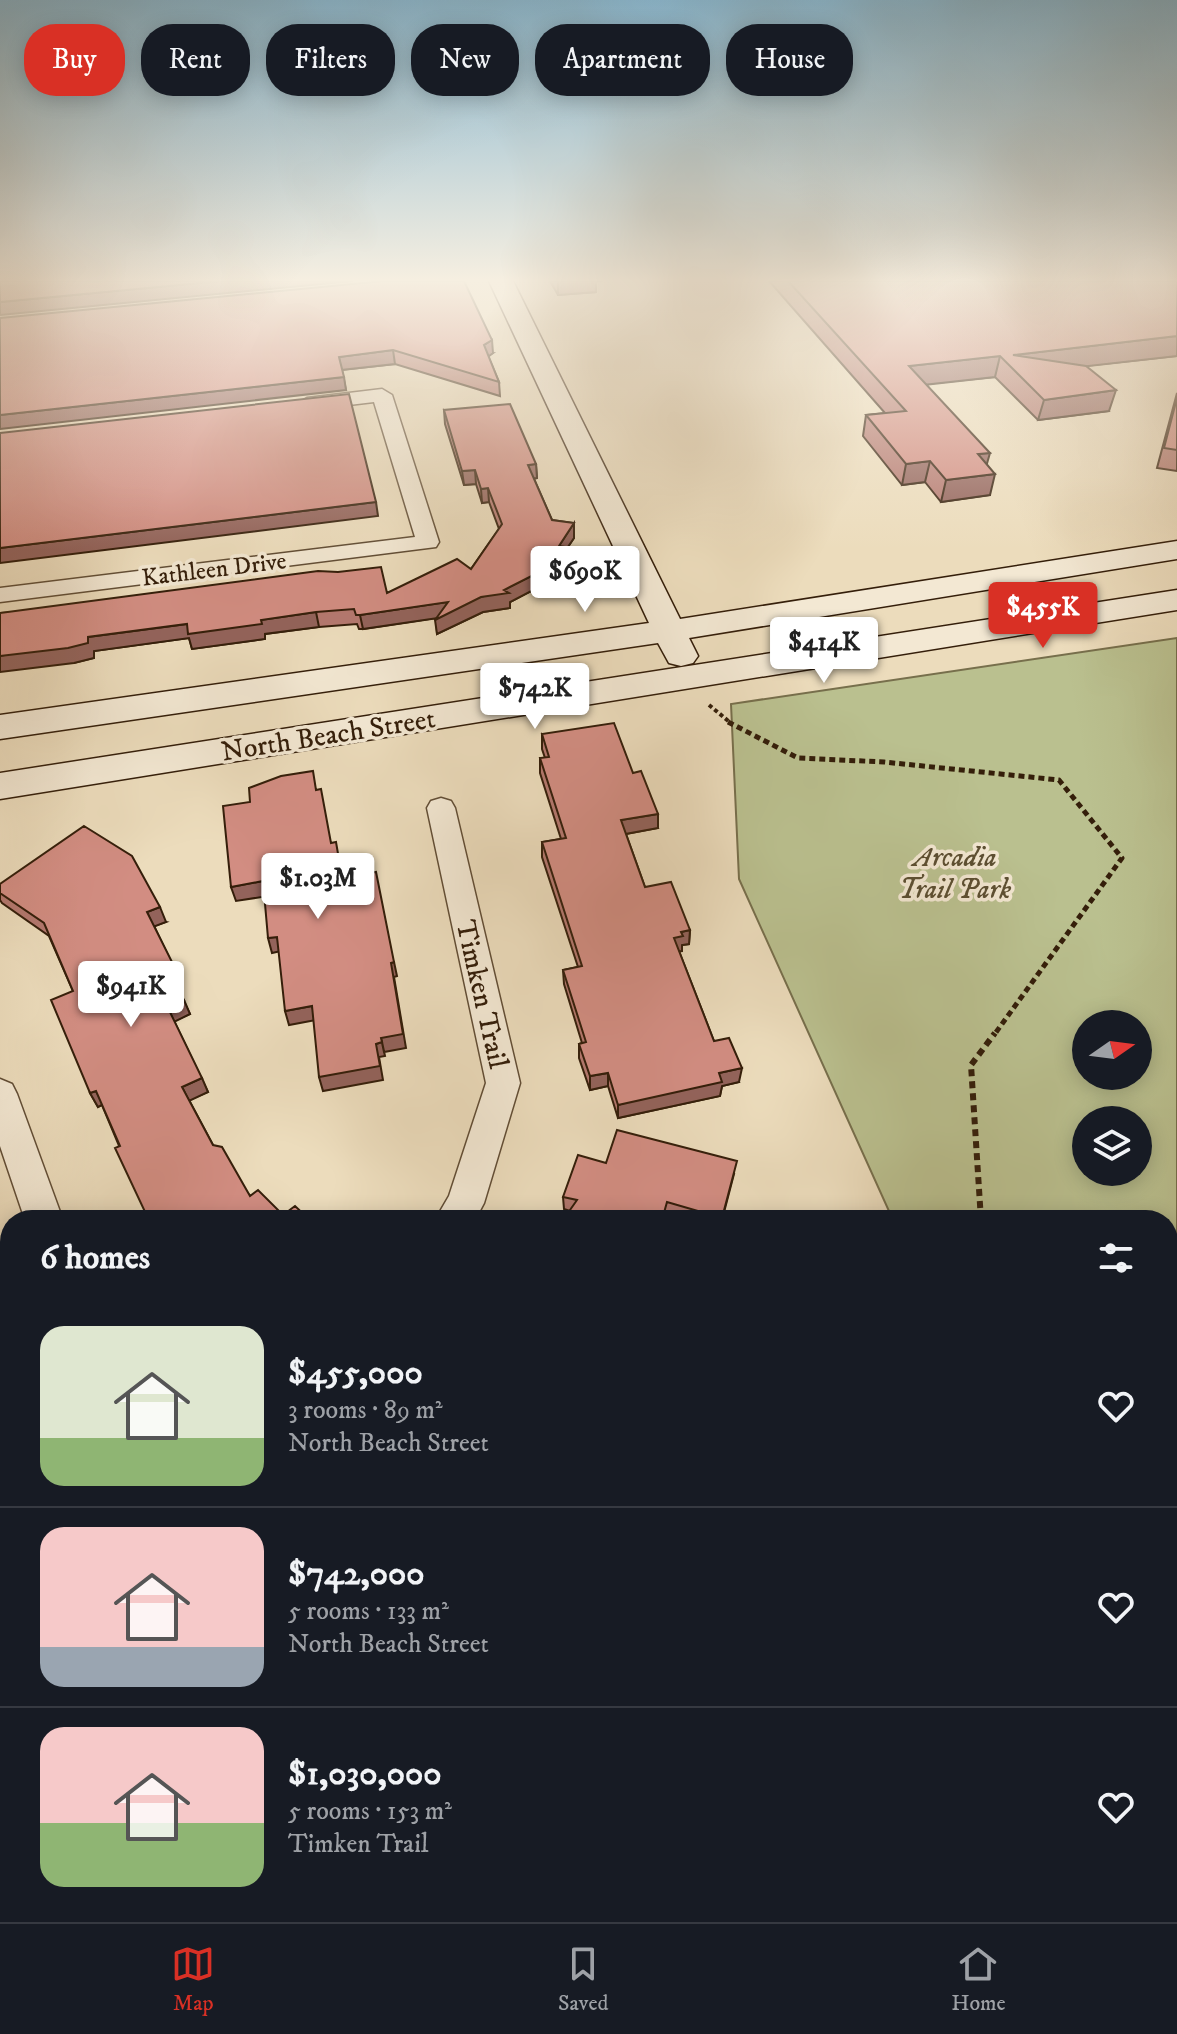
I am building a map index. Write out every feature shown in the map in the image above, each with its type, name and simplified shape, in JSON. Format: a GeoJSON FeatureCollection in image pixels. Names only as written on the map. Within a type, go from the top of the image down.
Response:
{"type":"FeatureCollection","features":[{"type":"Feature","properties":{"kind":"main road"},"geometry":{"type":"LineString","coordinates":[[544,371],[696,686]]}},
{"type":"Feature","properties":{"kind":"main road","name":"North Beach Street"},"geometry":{"type":"LineString","coordinates":[[0,727],[820,609],[1177,550]]}},
{"type":"Feature","properties":{"kind":"main road"},"geometry":{"type":"LineString","coordinates":[[1089,564],[1129,608]]}},
{"type":"Feature","properties":{"kind":"main road","name":"North Beach Street"},"geometry":{"type":"LineString","coordinates":[[0,786],[696,686],[1177,600]]}},
{"type":"Feature","properties":{"kind":"street","name":"Kathleen Drive"},"geometry":{"type":"LineString","coordinates":[[0,595],[428,542],[382,395],[290,406]]}},
{"type":"Feature","properties":{"kind":"street","name":"Timken Trail"},"geometry":{"type":"LineString","coordinates":[[441,808],[503,1083],[460,1210]]}},
{"type":"Feature","properties":{"kind":"street"},"geometry":{"type":"LineString","coordinates":[[0,1094],[41,1210]]}},
{"type":"Feature","properties":{"kind":"path"},"geometry":{"type":"LineString","coordinates":[[696,686],[723,719],[798,758],[884,762],[1059,780],[1122,858],[1058,950],[971,1065],[980,1210]]}},
{"type":"Feature","properties":{"kind":"green space","name":"Arcadia Trail Park"},"geometry":{"type":"Polygon","coordinates":[[[1177,638],[1177,1210],[888,1210],[739,879],[731,704],[1177,638]]]}},
{"type":"Feature","properties":{"kind":"building"},"geometry":{"type":"Polygon","coordinates":[[[0,371],[342,371],[344,377],[0,415],[0,371]]]}},
{"type":"Feature","properties":{"kind":"building"},"geometry":{"type":"Polygon","coordinates":[[[462,371],[494,371],[499,382],[462,371]]]}},
{"type":"Feature","properties":{"kind":"building"},"geometry":{"type":"Polygon","coordinates":[[[869,371],[913,371],[990,453],[978,454],[995,474],[946,480],[930,461],[906,464],[866,415],[906,411],[869,371]]]}},
{"type":"Feature","properties":{"kind":"building"},"geometry":{"type":"Polygon","coordinates":[[[1015,371],[1092,371],[1116,390],[1044,400],[1015,371]]]}},
{"type":"Feature","properties":{"kind":"building"},"geometry":{"type":"Polygon","coordinates":[[[349,394],[376,502],[0,548],[0,433],[349,394]]]}},
{"type":"Feature","properties":{"kind":"building"},"geometry":{"type":"Polygon","coordinates":[[[1177,398],[1177,450],[1164,448],[1177,398]]]}},
{"type":"Feature","properties":{"kind":"building"},"geometry":{"type":"Polygon","coordinates":[[[510,404],[536,464],[528,465],[552,520],[574,523],[559,546],[583,550],[504,590],[509,593],[481,597],[435,620],[448,602],[360,615],[356,615],[354,609],[316,612],[261,620],[262,624],[188,634],[187,624],[88,637],[88,643],[68,648],[0,656],[0,613],[318,571],[381,567],[387,593],[457,559],[471,569],[502,524],[488,488],[481,489],[475,470],[462,471],[444,410],[510,404]]]}},
{"type":"Feature","properties":{"kind":"building"},"geometry":{"type":"Polygon","coordinates":[[[614,723],[633,773],[641,771],[658,814],[621,820],[645,887],[671,882],[690,930],[674,938],[714,1041],[729,1038],[742,1068],[719,1073],[722,1082],[618,1105],[608,1073],[590,1076],[579,1044],[586,1042],[563,970],[582,966],[542,842],[566,838],[540,758],[549,757],[542,734],[614,723]]]}},
{"type":"Feature","properties":{"kind":"building"},"geometry":{"type":"Polygon","coordinates":[[[313,771],[316,790],[321,789],[331,843],[336,842],[342,877],[376,872],[394,962],[391,963],[403,1034],[381,1038],[382,1042],[376,1044],[380,1066],[319,1077],[312,1006],[285,1011],[277,937],[268,938],[263,881],[231,887],[223,806],[250,802],[249,788],[281,776],[313,771]]]}},
{"type":"Feature","properties":{"kind":"building"},"geometry":{"type":"Polygon","coordinates":[[[84,826],[132,856],[160,907],[147,912],[176,970],[170,973],[184,1000],[168,1008],[202,1078],[182,1087],[213,1145],[222,1147],[250,1196],[258,1190],[278,1210],[144,1210],[115,1148],[120,1146],[96,1091],[90,1093],[51,1000],[73,991],[44,923],[0,893],[0,884],[84,826]]]}},
{"type":"Feature","properties":{"kind":"building"},"geometry":{"type":"Polygon","coordinates":[[[617,1130],[737,1161],[724,1210],[694,1210],[667,1202],[665,1210],[570,1210],[577,1200],[563,1197],[578,1155],[606,1163],[617,1130]]]}}]}
